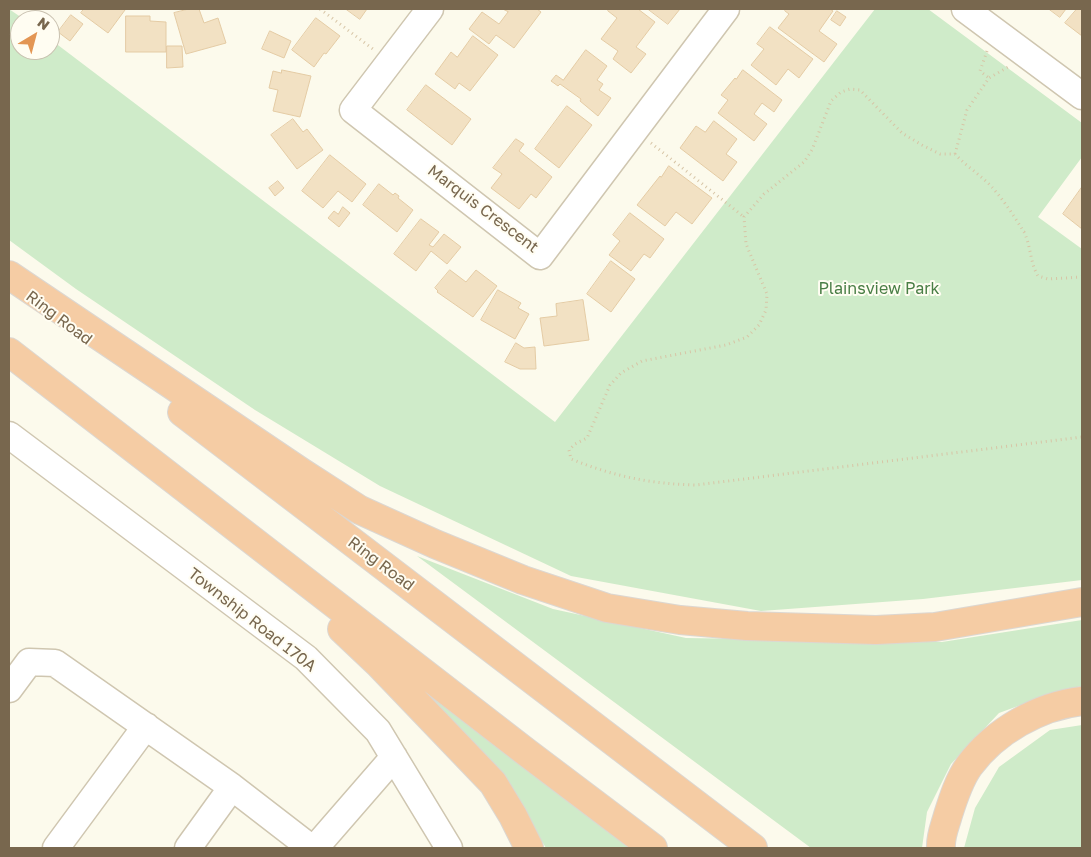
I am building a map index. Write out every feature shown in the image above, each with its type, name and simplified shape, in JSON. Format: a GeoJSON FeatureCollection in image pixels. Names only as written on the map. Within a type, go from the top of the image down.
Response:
{"type":"FeatureCollection","features":[{"type":"Feature","properties":{"kind":"highway"},"geometry":{"type":"LineString","coordinates":[[9,275],[360,510],[435,544],[523,580],[607,608],[680,620],[747,626],[876,630],[935,628],[1082,602]]}},
{"type":"Feature","properties":{"kind":"highway","name":"Ring Road"},"geometry":{"type":"LineString","coordinates":[[9,280],[753,848]]}},
{"type":"Feature","properties":{"kind":"highway"},"geometry":{"type":"LineString","coordinates":[[9,352],[653,848]]}},
{"type":"Feature","properties":{"kind":"highway"},"geometry":{"type":"LineString","coordinates":[[92,415],[331,619],[379,664],[493,782],[529,848]]}},
{"type":"Feature","properties":{"kind":"highway"},"geometry":{"type":"LineString","coordinates":[[941,848],[940,840],[952,801],[969,766],[997,737],[1027,717],[1065,703],[1082,701]]}},
{"type":"Feature","properties":{"kind":"street","name":"Marquis Crescent"},"geometry":{"type":"LineString","coordinates":[[430,9],[353,110],[540,256],[726,9]]}},
{"type":"Feature","properties":{"kind":"street"},"geometry":{"type":"LineString","coordinates":[[965,9],[1082,96]]}},
{"type":"Feature","properties":{"kind":"street","name":"Township Road 170A"},"geometry":{"type":"LineString","coordinates":[[9,435],[306,658],[378,731],[449,848]]}},
{"type":"Feature","properties":{"kind":"street"},"geometry":{"type":"LineString","coordinates":[[9,689],[29,662],[55,663],[232,787],[311,848]]}},
{"type":"Feature","properties":{"kind":"street"},"geometry":{"type":"LineString","coordinates":[[56,848],[146,726]]}},
{"type":"Feature","properties":{"kind":"street"},"geometry":{"type":"LineString","coordinates":[[315,848],[394,757]]}},
{"type":"Feature","properties":{"kind":"street"},"geometry":{"type":"LineString","coordinates":[[188,848],[232,787]]}},
{"type":"Feature","properties":{"kind":"path"},"geometry":{"type":"LineString","coordinates":[[320,9],[390,62]]}},
{"type":"Feature","properties":{"kind":"path"},"geometry":{"type":"LineString","coordinates":[[955,154],[961,126],[967,110],[988,78],[980,71],[997,33]]}},
{"type":"Feature","properties":{"kind":"path"},"geometry":{"type":"LineString","coordinates":[[1082,277],[1048,279],[1038,276],[1034,269],[1031,250],[1024,233],[1004,200],[989,184],[955,154],[940,154],[902,133],[860,90],[850,89],[841,92],[832,101],[812,150],[804,162],[764,194],[744,217],[746,244],[767,294],[766,310],[758,325],[747,337],[726,345],[642,361],[622,373],[610,385],[587,438],[575,444],[569,450],[571,459],[625,478],[667,484],[696,484],[1082,437]]}},
{"type":"Feature","properties":{"kind":"path"},"geometry":{"type":"LineString","coordinates":[[635,130],[744,217]]}},
{"type":"Feature","properties":{"kind":"green space","name":"Plainsview Park"},"geometry":{"type":"Polygon","coordinates":[[[9,9],[10,60],[60,60],[60,47],[555,422],[875,9],[928,9],[1082,123],[1082,157],[1038,217],[1082,249],[1082,580],[923,599],[761,611],[571,576],[380,486],[255,410],[76,289],[9,240],[9,9]]]}},
{"type":"Feature","properties":{"kind":"green space"},"geometry":{"type":"Polygon","coordinates":[[[417,556],[553,609],[686,638],[942,642],[1082,620],[1082,686],[1059,691],[999,713],[951,764],[927,812],[922,848],[811,848],[417,556]]]}},
{"type":"Feature","properties":{"kind":"green space"},"geometry":{"type":"Polygon","coordinates":[[[418,682],[640,848],[546,848],[503,778],[418,682]]]}},
{"type":"Feature","properties":{"kind":"green space"},"geometry":{"type":"Polygon","coordinates":[[[1082,725],[1082,848],[964,848],[975,808],[999,767],[1050,730],[1082,725]]]}},
{"type":"Feature","properties":{"kind":"building"},"geometry":{"type":"Polygon","coordinates":[[[84,9],[125,10],[108,33],[81,13],[84,9]]]}},
{"type":"Feature","properties":{"kind":"building"},"geometry":{"type":"Polygon","coordinates":[[[189,9],[199,9],[204,23],[218,18],[226,43],[186,54],[174,13],[189,9]]]}},
{"type":"Feature","properties":{"kind":"building"},"geometry":{"type":"Polygon","coordinates":[[[346,9],[367,9],[360,19],[346,9]]]}},
{"type":"Feature","properties":{"kind":"building"},"geometry":{"type":"Polygon","coordinates":[[[503,9],[537,9],[541,12],[514,48],[496,35],[489,44],[469,29],[482,12],[499,24],[508,12],[503,9]]]}},
{"type":"Feature","properties":{"kind":"building"},"geometry":{"type":"Polygon","coordinates":[[[609,9],[638,9],[655,22],[636,47],[646,54],[631,73],[613,59],[618,51],[601,39],[617,18],[608,11],[609,9]]]}},
{"type":"Feature","properties":{"kind":"building"},"geometry":{"type":"Polygon","coordinates":[[[648,9],[680,9],[668,24],[648,9]]]}},
{"type":"Feature","properties":{"kind":"building"},"geometry":{"type":"Polygon","coordinates":[[[786,9],[830,9],[833,11],[819,31],[837,44],[824,62],[778,28],[789,14],[785,11],[786,9]]]}},
{"type":"Feature","properties":{"kind":"building"},"geometry":{"type":"Polygon","coordinates":[[[1049,9],[1066,9],[1060,17],[1049,9]]]}},
{"type":"Feature","properties":{"kind":"building"},"geometry":{"type":"Polygon","coordinates":[[[1077,9],[1082,9],[1082,36],[1065,23],[1077,9]]]}},
{"type":"Feature","properties":{"kind":"building"},"geometry":{"type":"Polygon","coordinates":[[[837,11],[846,17],[840,26],[831,20],[837,11]]]}},
{"type":"Feature","properties":{"kind":"building"},"geometry":{"type":"Polygon","coordinates":[[[71,15],[83,24],[70,41],[60,34],[60,29],[71,15]]]}},
{"type":"Feature","properties":{"kind":"building"},"geometry":{"type":"Polygon","coordinates":[[[126,16],[150,16],[150,21],[166,22],[166,52],[126,52],[126,16]]]}},
{"type":"Feature","properties":{"kind":"building"},"geometry":{"type":"Polygon","coordinates":[[[316,18],[340,36],[314,67],[292,50],[316,18]]]}},
{"type":"Feature","properties":{"kind":"building"},"geometry":{"type":"Polygon","coordinates":[[[770,27],[813,59],[799,78],[788,69],[776,85],[751,65],[764,49],[757,44],[770,27]]]}},
{"type":"Feature","properties":{"kind":"building"},"geometry":{"type":"Polygon","coordinates":[[[270,31],[291,41],[284,58],[262,49],[270,31]]]}},
{"type":"Feature","properties":{"kind":"building"},"geometry":{"type":"Polygon","coordinates":[[[473,36],[498,55],[470,91],[459,83],[455,89],[435,74],[451,52],[457,57],[473,36]]]}},
{"type":"Feature","properties":{"kind":"building"},"geometry":{"type":"Polygon","coordinates":[[[167,46],[182,46],[183,67],[167,68],[167,46]]]}},
{"type":"Feature","properties":{"kind":"building"},"geometry":{"type":"Polygon","coordinates":[[[586,50],[607,66],[597,80],[603,84],[599,90],[611,98],[598,116],[580,101],[581,99],[560,84],[558,86],[551,81],[556,75],[563,80],[586,50]]]}},
{"type":"Feature","properties":{"kind":"building"},"geometry":{"type":"Polygon","coordinates":[[[282,70],[311,76],[300,117],[273,111],[278,90],[269,88],[273,71],[281,73],[282,70]]]}},
{"type":"Feature","properties":{"kind":"building"},"geometry":{"type":"Polygon","coordinates":[[[743,70],[782,100],[774,112],[762,103],[754,114],[767,124],[754,141],[718,113],[728,100],[721,95],[743,70]]]}},
{"type":"Feature","properties":{"kind":"building"},"geometry":{"type":"Polygon","coordinates":[[[426,85],[471,119],[452,145],[407,110],[426,85]]]}},
{"type":"Feature","properties":{"kind":"building"},"geometry":{"type":"Polygon","coordinates":[[[567,106],[592,125],[559,168],[535,149],[567,106]]]}},
{"type":"Feature","properties":{"kind":"building"},"geometry":{"type":"Polygon","coordinates":[[[293,119],[303,132],[307,129],[323,150],[297,169],[271,135],[293,119]]]}},
{"type":"Feature","properties":{"kind":"building"},"geometry":{"type":"Polygon","coordinates":[[[714,121],[737,139],[726,154],[737,162],[723,181],[680,148],[696,126],[705,132],[714,121]]]}},
{"type":"Feature","properties":{"kind":"building"},"geometry":{"type":"Polygon","coordinates":[[[516,139],[524,144],[519,151],[552,177],[536,198],[531,194],[519,209],[491,188],[502,174],[493,168],[516,139]]]}},
{"type":"Feature","properties":{"kind":"building"},"geometry":{"type":"Polygon","coordinates":[[[330,155],[366,184],[352,202],[338,191],[323,208],[302,191],[330,155]]]}},
{"type":"Feature","properties":{"kind":"building"},"geometry":{"type":"Polygon","coordinates":[[[669,166],[712,198],[692,224],[676,212],[665,226],[637,205],[669,166]]]}},
{"type":"Feature","properties":{"kind":"building"},"geometry":{"type":"Polygon","coordinates":[[[278,181],[284,188],[275,196],[269,188],[278,181]]]}},
{"type":"Feature","properties":{"kind":"building"},"geometry":{"type":"Polygon","coordinates":[[[379,184],[393,195],[395,193],[399,196],[398,198],[413,210],[397,232],[363,205],[379,184]]]}},
{"type":"Feature","properties":{"kind":"building"},"geometry":{"type":"Polygon","coordinates":[[[1082,187],[1082,229],[1063,214],[1082,187]]]}},
{"type":"Feature","properties":{"kind":"building"},"geometry":{"type":"Polygon","coordinates":[[[343,207],[350,213],[339,227],[328,218],[334,211],[338,214],[343,207]]]}},
{"type":"Feature","properties":{"kind":"building"},"geometry":{"type":"Polygon","coordinates":[[[630,213],[664,239],[650,258],[644,254],[631,271],[609,255],[620,241],[613,235],[630,213]]]}},
{"type":"Feature","properties":{"kind":"building"},"geometry":{"type":"Polygon","coordinates":[[[421,219],[439,232],[429,245],[433,247],[444,234],[461,247],[447,264],[431,251],[416,271],[394,254],[421,219]]]}},
{"type":"Feature","properties":{"kind":"building"},"geometry":{"type":"Polygon","coordinates":[[[611,261],[635,279],[611,312],[587,294],[611,261]]]}},
{"type":"Feature","properties":{"kind":"building"},"geometry":{"type":"Polygon","coordinates":[[[450,270],[466,282],[476,270],[497,286],[473,317],[437,292],[435,288],[450,270]]]}},
{"type":"Feature","properties":{"kind":"building"},"geometry":{"type":"Polygon","coordinates":[[[498,290],[521,303],[518,308],[529,314],[515,339],[481,320],[498,290]]]}},
{"type":"Feature","properties":{"kind":"building"},"geometry":{"type":"Polygon","coordinates":[[[583,300],[589,340],[544,346],[540,318],[557,316],[556,304],[583,300]]]}},
{"type":"Feature","properties":{"kind":"building"},"geometry":{"type":"Polygon","coordinates":[[[516,343],[524,348],[535,347],[536,369],[520,369],[505,362],[516,343]]]}}]}
